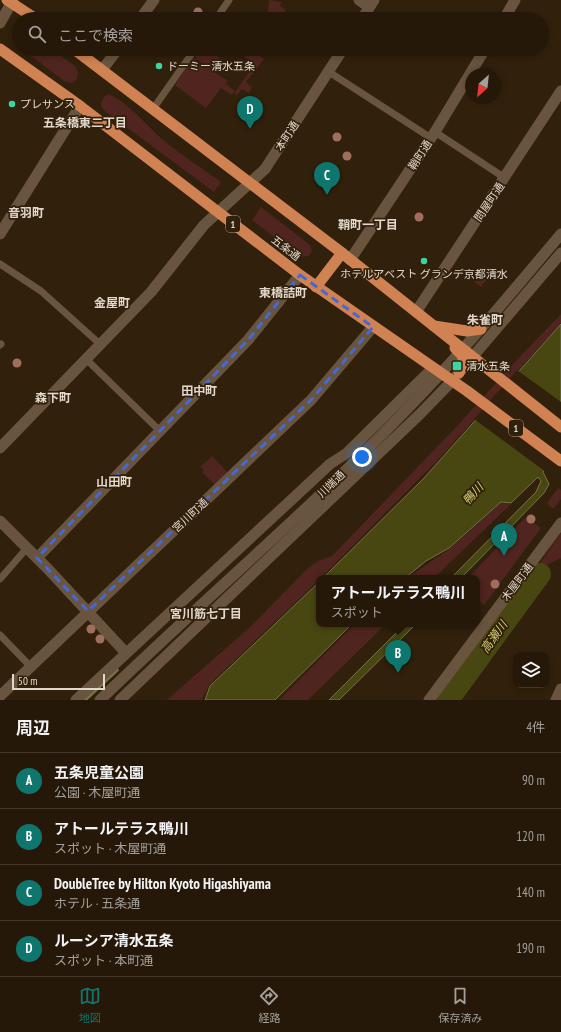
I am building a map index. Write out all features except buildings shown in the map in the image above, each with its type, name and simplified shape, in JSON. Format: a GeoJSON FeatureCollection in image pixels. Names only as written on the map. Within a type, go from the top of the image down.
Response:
{"type":"FeatureCollection","features":[{"type":"Feature","properties":{"kind":"highway"},"geometry":{"type":"LineString","coordinates":[[10,1],[26,12]]}},
{"type":"Feature","properties":{"kind":"highway","name":"五条通"},"geometry":{"type":"LineString","coordinates":[[0,49],[80,106],[316,287],[437,371],[455,377],[471,395],[561,461]]}},
{"type":"Feature","properties":{"kind":"highway"},"geometry":{"type":"LineString","coordinates":[[83,56],[249,184],[346,256],[416,312],[461,351],[473,358],[561,427]]}},
{"type":"Feature","properties":{"kind":"highway"},"geometry":{"type":"LineString","coordinates":[[316,287],[346,256]]}},
{"type":"Feature","properties":{"kind":"highway"},"geometry":{"type":"LineString","coordinates":[[431,325],[467,331],[481,329]]}},
{"type":"Feature","properties":{"kind":"highway"},"geometry":{"type":"LineString","coordinates":[[455,377],[463,363],[461,351]]}},
{"type":"Feature","properties":{"kind":"street"},"geometry":{"type":"LineString","coordinates":[[145,12],[154,0]]}},
{"type":"Feature","properties":{"kind":"street"},"geometry":{"type":"LineString","coordinates":[[359,0],[372,4]]}},
{"type":"Feature","properties":{"kind":"street"},"geometry":{"type":"LineString","coordinates":[[508,12],[515,0]]}},
{"type":"Feature","properties":{"kind":"street"},"geometry":{"type":"LineString","coordinates":[[0,23],[10,1]]}},
{"type":"Feature","properties":{"kind":"street"},"geometry":{"type":"LineString","coordinates":[[102,70],[113,56]]}},
{"type":"Feature","properties":{"kind":"street","name":"本町通"},"geometry":{"type":"LineString","coordinates":[[0,448],[87,360],[151,292],[204,226],[265,169],[339,56]]}},
{"type":"Feature","properties":{"kind":"street","name":"鞘町通"},"geometry":{"type":"LineString","coordinates":[[346,256],[433,135],[481,56]]}},
{"type":"Feature","properties":{"kind":"street","name":"問屋町通"},"geometry":{"type":"LineString","coordinates":[[416,312],[561,91]]}},
{"type":"Feature","properties":{"kind":"street"},"geometry":{"type":"LineString","coordinates":[[0,234],[80,106]]}},
{"type":"Feature","properties":{"kind":"street","name":"川端通"},"geometry":{"type":"LineString","coordinates":[[100,700],[292,522],[369,448],[437,371],[461,351],[481,329],[561,234]]}},
{"type":"Feature","properties":{"kind":"street","name":"川端通"},"geometry":{"type":"LineString","coordinates":[[120,700],[455,377],[473,358],[561,253]]}},
{"type":"Feature","properties":{"kind":"street"},"geometry":{"type":"LineString","coordinates":[[37,558],[248,340],[300,275]]}},
{"type":"Feature","properties":{"kind":"street","name":"宮川町通"},"geometry":{"type":"LineString","coordinates":[[0,696],[311,400],[373,327]]}},
{"type":"Feature","properties":{"kind":"street"},"geometry":{"type":"LineString","coordinates":[[76,700],[330,464],[347,453],[437,371]]}},
{"type":"Feature","properties":{"kind":"street"},"geometry":{"type":"LineString","coordinates":[[0,521],[88,611],[126,653]]}},
{"type":"Feature","properties":{"kind":"street","name":"木屋町通"},"geometry":{"type":"LineString","coordinates":[[430,700],[561,522]]}},
{"type":"Feature","properties":{"kind":"street"},"geometry":{"type":"LineString","coordinates":[[556,700],[561,689]]}},
{"type":"Feature","properties":{"kind":"lane"},"geometry":{"type":"LineString","coordinates":[[221,12],[229,0]]}},
{"type":"Feature","properties":{"kind":"lane"},"geometry":{"type":"LineString","coordinates":[[153,109],[190,56]]}},
{"type":"Feature","properties":{"kind":"lane"},"geometry":{"type":"LineString","coordinates":[[329,72],[505,178]]}},
{"type":"Feature","properties":{"kind":"lane"},"geometry":{"type":"LineString","coordinates":[[0,264],[41,290],[101,345]]}},
{"type":"Feature","properties":{"kind":"lane"},"geometry":{"type":"LineString","coordinates":[[87,360],[160,431]]}},
{"type":"Feature","properties":{"kind":"lane"},"geometry":{"type":"LineString","coordinates":[[0,579],[27,548]]}},
{"type":"Feature","properties":{"kind":"lane"},"geometry":{"type":"LineString","coordinates":[[0,635],[31,667]]}},
{"type":"Feature","properties":{"kind":"highlighted area"},"geometry":{"type":"Polygon","coordinates":[[[300,275],[373,327],[311,400],[88,611],[37,558],[248,340],[300,275]]]}},
{"type":"Feature","properties":{"kind":"shaded area"},"geometry":{"type":"Polygon","coordinates":[[[269,0],[282,2],[280,6],[286,10],[285,12],[268,12],[269,0]]]}},
{"type":"Feature","properties":{"kind":"shaded area"},"geometry":{"type":"Polygon","coordinates":[[[31,56],[61,56],[76,67],[78,73],[76,80],[72,83],[64,81],[31,56]]]}},
{"type":"Feature","properties":{"kind":"shaded area"},"geometry":{"type":"Polygon","coordinates":[[[196,56],[217,56],[221,59],[213,70],[195,58],[196,56]]]}},
{"type":"Feature","properties":{"kind":"shaded area"},"geometry":{"type":"Polygon","coordinates":[[[244,56],[260,56],[264,59],[246,82],[252,87],[249,93],[242,89],[236,96],[235,92],[254,65],[244,56]]]}},
{"type":"Feature","properties":{"kind":"shaded area"},"geometry":{"type":"Polygon","coordinates":[[[193,58],[228,81],[226,84],[235,91],[232,95],[221,88],[206,108],[175,85],[193,58]]]}},
{"type":"Feature","properties":{"kind":"shaded area"},"geometry":{"type":"Polygon","coordinates":[[[109,94],[117,98],[131,109],[170,146],[221,182],[214,192],[106,112],[102,108],[101,103],[104,97],[109,94]]]}},
{"type":"Feature","properties":{"kind":"shaded area"},"geometry":{"type":"Polygon","coordinates":[[[261,207],[310,245],[312,251],[309,256],[300,257],[252,220],[261,207]]]}},
{"type":"Feature","properties":{"kind":"shaded area"},"geometry":{"type":"Polygon","coordinates":[[[484,266],[492,272],[481,287],[474,282],[476,280],[474,278],[484,266]]]}},
{"type":"Feature","properties":{"kind":"shaded area"},"geometry":{"type":"Polygon","coordinates":[[[561,314],[561,323],[437,461],[324,575],[316,575],[316,583],[209,685],[202,700],[167,700],[251,626],[308,568],[318,561],[332,556],[459,424],[512,365],[561,314]]]}},
{"type":"Feature","properties":{"kind":"shaded area"},"geometry":{"type":"Polygon","coordinates":[[[212,456],[228,473],[215,485],[202,472],[204,470],[200,467],[212,456]]]}},
{"type":"Feature","properties":{"kind":"shaded area"},"geometry":{"type":"Polygon","coordinates":[[[558,488],[561,490],[561,499],[553,509],[547,503],[558,488]]]}},
{"type":"Feature","properties":{"kind":"shaded area"},"geometry":{"type":"Polygon","coordinates":[[[501,503],[511,504],[437,575],[411,575],[448,550],[501,503]]]}},
{"type":"Feature","properties":{"kind":"shaded area"},"geometry":{"type":"Polygon","coordinates":[[[526,517],[541,528],[484,605],[480,602],[480,575],[471,575],[526,517]]]}},
{"type":"Feature","properties":{"kind":"shaded area"},"geometry":{"type":"Polygon","coordinates":[[[561,533],[561,558],[541,568],[538,566],[561,533]]]}},
{"type":"Feature","properties":{"kind":"shaded area"},"geometry":{"type":"Polygon","coordinates":[[[352,627],[383,627],[308,700],[279,700],[352,627]]]}},
{"type":"Feature","properties":{"kind":"water","name":"鴨川"},"geometry":{"type":"Polygon","coordinates":[[[561,324],[561,454],[543,472],[549,484],[544,493],[464,575],[454,575],[536,492],[541,481],[538,477],[511,503],[501,502],[449,548],[426,561],[409,575],[326,575],[424,478],[561,324]]]}},
{"type":"Feature","properties":{"kind":"water"},"geometry":{"type":"Polygon","coordinates":[[[316,585],[316,627],[349,627],[275,700],[205,700],[210,686],[316,585]]]}},
{"type":"Feature","properties":{"kind":"water"},"geometry":{"type":"Polygon","coordinates":[[[402,627],[413,627],[339,700],[329,700],[402,627]]]}},
{"type":"Feature","properties":{"kind":"pier"},"geometry":{"type":"Polygon","coordinates":[[[517,370],[561,402],[561,457],[546,472],[474,419],[517,370]]]}},
{"type":"Feature","properties":{"kind":"waterway","name":"高瀬川"},"geometry":{"type":"LineString","coordinates":[[448,700],[540,574]]}},
{"type":"Feature","properties":{"kind":"waterway"},"geometry":{"type":"LineString","coordinates":[[85,700],[117,670]]}},
{"type":"Feature","properties":{"kind":"place","name":"ドーミー清水五条"},"geometry":{"type":"Point","coordinates":[159,66]}},
{"type":"Feature","properties":{"kind":"place","name":"プレサンス"},"geometry":{"type":"Point","coordinates":[12,104]}},
{"type":"Feature","properties":{"kind":"place","name":"ルーシア清水五条"},"geometry":{"type":"Point","coordinates":[250,129]}},
{"type":"Feature","properties":{"kind":"place","name":"DoubleTree by Hilton Kyoto Higashiyama"},"geometry":{"type":"Point","coordinates":[327,195]}},
{"type":"Feature","properties":{"kind":"place","name":"ホテルアベスト グランデ京都清水"},"geometry":{"type":"Point","coordinates":[424,261]}},
{"type":"Feature","properties":{"kind":"place","name":"清水五条"},"geometry":{"type":"Point","coordinates":[457,366]}},
{"type":"Feature","properties":{"kind":"place","name":"五条児童公園"},"geometry":{"type":"Point","coordinates":[504,556]}},
{"type":"Feature","properties":{"kind":"place","name":"アトールテラス鴨川"},"geometry":{"type":"Point","coordinates":[398,673]}},
{"type":"Feature","properties":{"kind":"district","name":"五条橋東二丁目"},"geometry":{"type":"Point","coordinates":[85,123]}},
{"type":"Feature","properties":{"kind":"district","name":"音羽町"},"geometry":{"type":"Point","coordinates":[26,213]}},
{"type":"Feature","properties":{"kind":"district","name":"鞘町一丁目"},"geometry":{"type":"Point","coordinates":[368,225]}},
{"type":"Feature","properties":{"kind":"district","name":"東橋詰町"},"geometry":{"type":"Point","coordinates":[283,293]}},
{"type":"Feature","properties":{"kind":"district","name":"金屋町"},"geometry":{"type":"Point","coordinates":[112,303]}},
{"type":"Feature","properties":{"kind":"district","name":"朱雀町"},"geometry":{"type":"Point","coordinates":[485,320]}},
{"type":"Feature","properties":{"kind":"district","name":"田中町"},"geometry":{"type":"Point","coordinates":[199,391]}},
{"type":"Feature","properties":{"kind":"district","name":"森下町"},"geometry":{"type":"Point","coordinates":[53,398]}},
{"type":"Feature","properties":{"kind":"district","name":"山田町"},"geometry":{"type":"Point","coordinates":[114,482]}},
{"type":"Feature","properties":{"kind":"district","name":"宮川筋七丁目"},"geometry":{"type":"Point","coordinates":[206,614]}}]}
